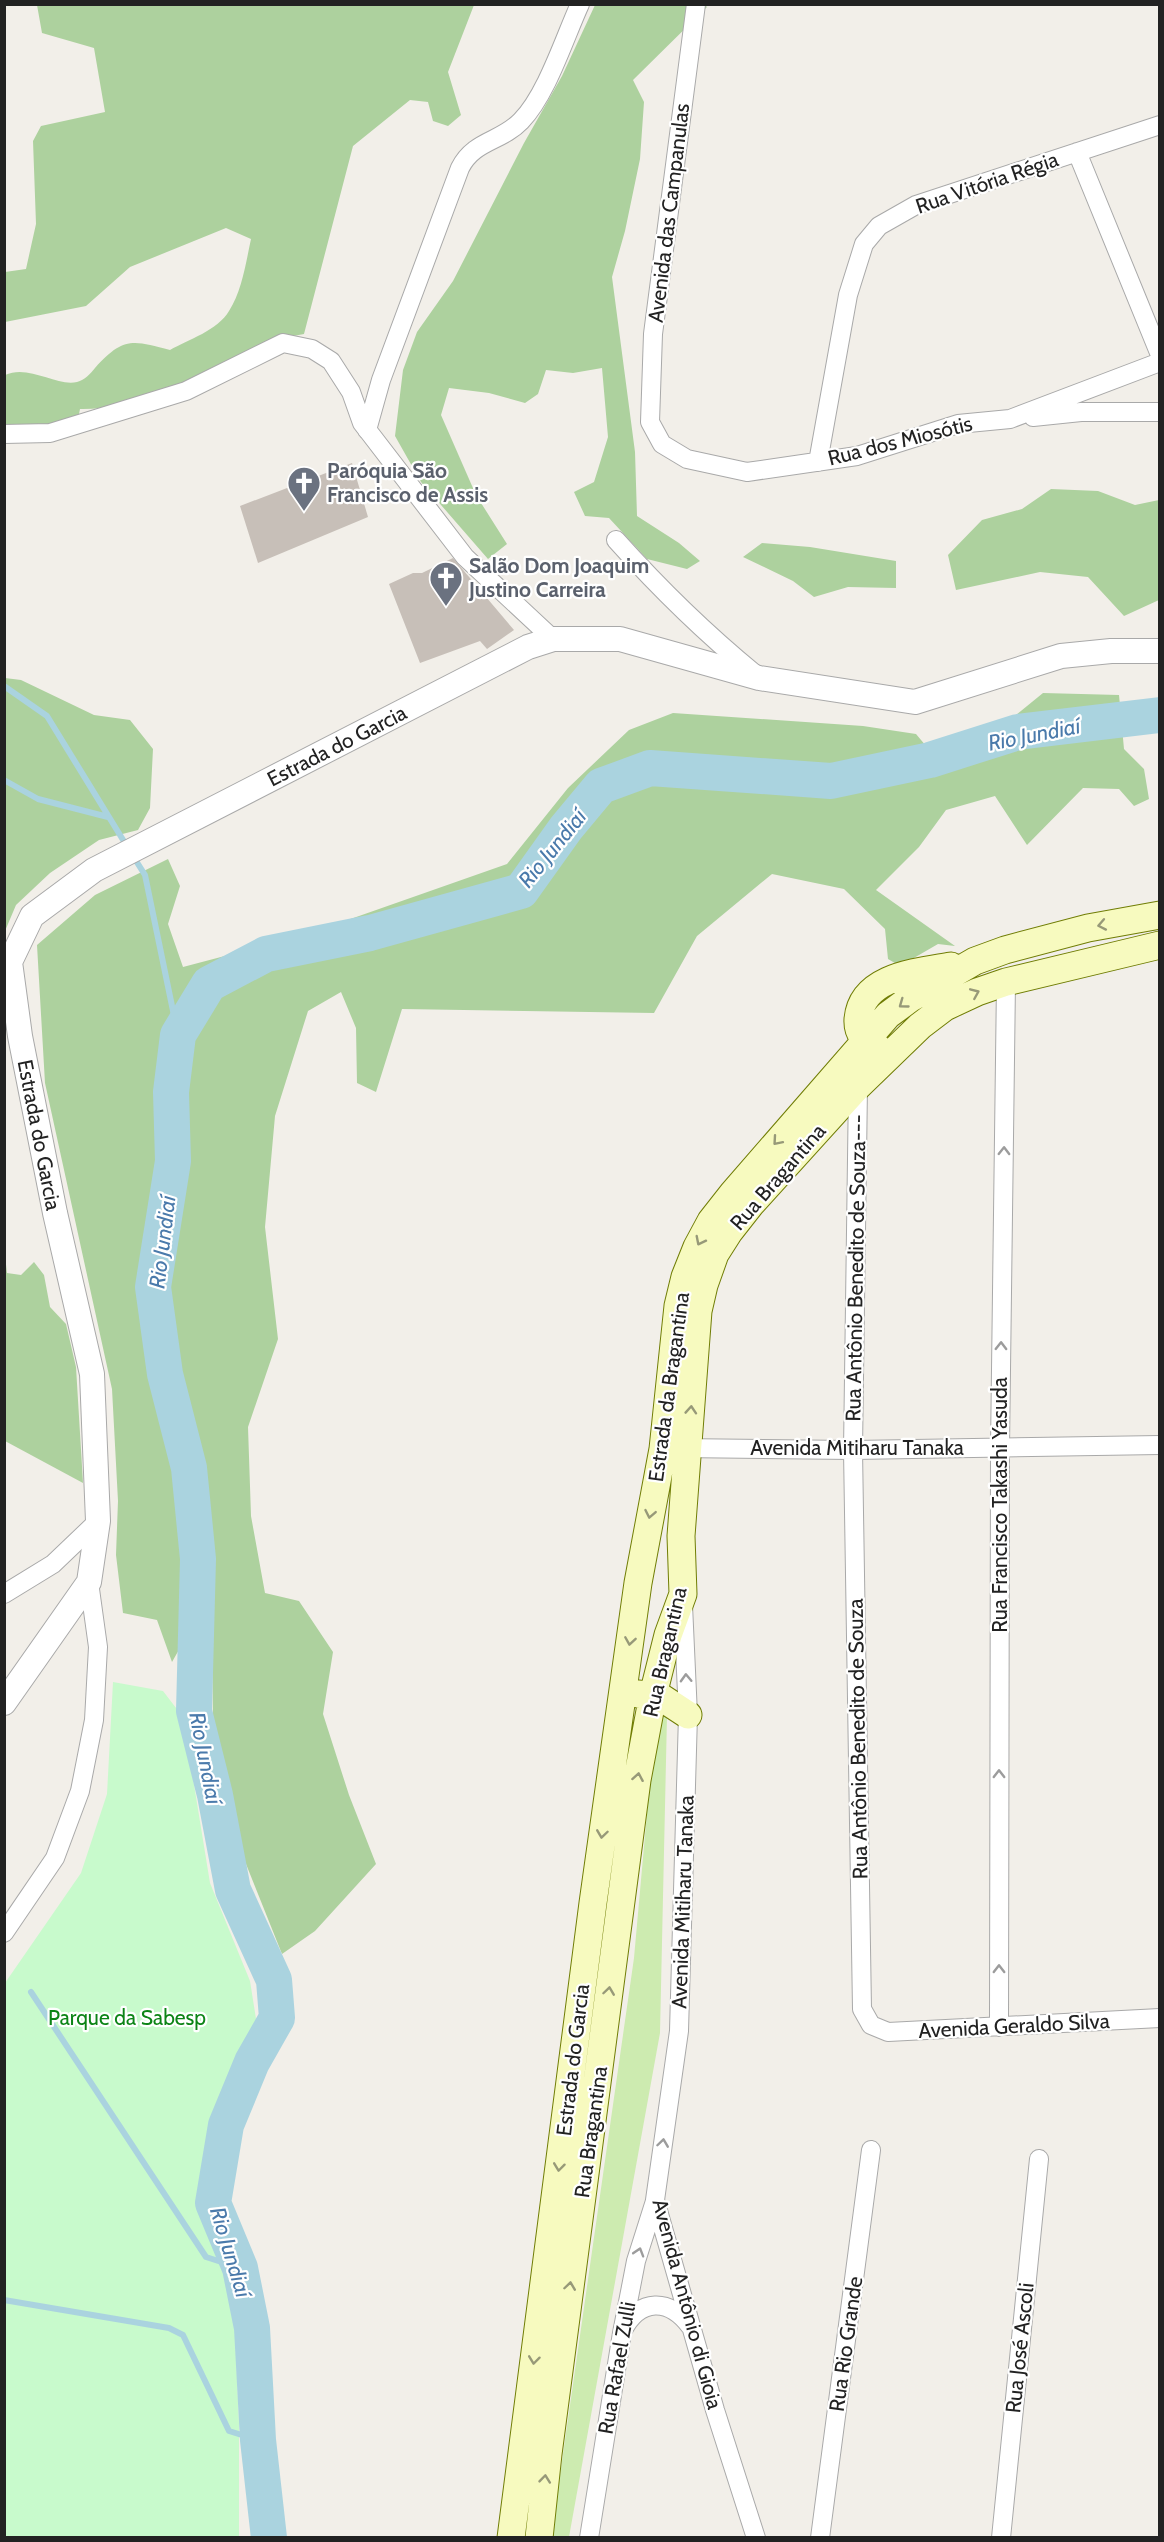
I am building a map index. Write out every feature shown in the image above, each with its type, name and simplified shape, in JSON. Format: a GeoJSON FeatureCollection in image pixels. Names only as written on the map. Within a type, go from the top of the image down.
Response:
{"type":"FeatureCollection","features":[{"type":"Feature","properties":{"kind":"main road","name":"Estrada da Bragantina"},"geometry":{"type":"LineString","coordinates":[[637,1594],[675,1449],[678,1306],[685,1277],[711,1221],[864,1041],[888,1015],[911,998],[975,961],[1005,950],[1088,928],[1160,915]]}},
{"type":"Feature","properties":{"kind":"main road","name":"Rua Bragantina"},"geometry":{"type":"LineString","coordinates":[[539,2538],[549,2442],[636,1792],[653,1695],[668,1635],[683,1594],[675,1449],[698,1311],[715,1254],[751,1204],[858,1086],[920,1026],[945,1007],[976,992],[1006,982],[1160,945]]}},
{"type":"Feature","properties":{"kind":"main road"},"geometry":{"type":"LineString","coordinates":[[864,1041],[891,1054]]}},
{"type":"Feature","properties":{"kind":"main road"},"geometry":{"type":"LineString","coordinates":[[815,1096],[822,1111],[821,1127]]}},
{"type":"Feature","properties":{"kind":"main road"},"geometry":{"type":"LineString","coordinates":[[637,1594],[655,1626],[668,1635]]}},
{"type":"Feature","properties":{"kind":"main road","name":"Estrada do Garcia"},"geometry":{"type":"LineString","coordinates":[[512,2538],[591,1914],[637,1594]]}},
{"type":"Feature","properties":{"kind":"main road"},"geometry":{"type":"LineString","coordinates":[[621,1698],[638,1694],[653,1695],[667,1700],[688,1715]]}},
{"type":"Feature","properties":{"kind":"street"},"geometry":{"type":"LineString","coordinates":[[367,430],[381,380],[460,168],[472,150],[510,131],[530,112],[580,4]]}},
{"type":"Feature","properties":{"kind":"street","name":"Avenida das Campanulas"},"geometry":{"type":"LineString","coordinates":[[650,422],[653,334],[696,4]]}},
{"type":"Feature","properties":{"kind":"street","name":"Rua Vitória Régia"},"geometry":{"type":"LineString","coordinates":[[818,462],[848,295],[864,244],[879,226],[916,205],[1160,125]]}},
{"type":"Feature","properties":{"kind":"street"},"geometry":{"type":"LineString","coordinates":[[1077,152],[1160,355]]}},
{"type":"Feature","properties":{"kind":"street"},"geometry":{"type":"LineString","coordinates":[[4,434],[50,433],[111,416],[186,391],[283,344],[312,349],[331,362],[351,392],[362,423],[465,557],[553,639]]}},
{"type":"Feature","properties":{"kind":"street","name":"Rua dos Miosótis"},"geometry":{"type":"LineString","coordinates":[[650,422],[662,444],[687,459],[747,472],[857,456],[958,424],[1010,419],[1160,362]]}},
{"type":"Feature","properties":{"kind":"street"},"geometry":{"type":"LineString","coordinates":[[1010,419],[1081,412],[1160,412]]}},
{"type":"Feature","properties":{"kind":"street"},"geometry":{"type":"LineString","coordinates":[[616,540],[645,572],[727,651],[759,678]]}},
{"type":"Feature","properties":{"kind":"street","name":"Estrada do Garcia"},"geometry":{"type":"LineString","coordinates":[[4,1703],[89,1582],[98,1521],[92,1374],[50,1191],[20,1036],[10,962],[32,916],[94,870],[528,647],[553,639],[620,639],[759,678],[915,702],[1061,656],[1111,651],[1160,651]]}},
{"type":"Feature","properties":{"kind":"street","name":"Rua Francisco Takashi Yasuda"},"geometry":{"type":"LineString","coordinates":[[999,2027],[1000,1447],[1006,982]]}},
{"type":"Feature","properties":{"kind":"street","name":"Rua Antônio Benedito de Souza---"},"geometry":{"type":"LineString","coordinates":[[853,1450],[858,1086]]}},
{"type":"Feature","properties":{"kind":"street","name":"Avenida Mitiharu Tanaka"},"geometry":{"type":"LineString","coordinates":[[675,1449],[853,1450],[1160,1445]]}},
{"type":"Feature","properties":{"kind":"street","name":"Rua Antônio Benedito de Souza"},"geometry":{"type":"LineString","coordinates":[[853,1450],[862,2009],[871,2025]]}},
{"type":"Feature","properties":{"kind":"street"},"geometry":{"type":"LineString","coordinates":[[4,1594],[53,1564],[98,1521]]}},
{"type":"Feature","properties":{"kind":"street"},"geometry":{"type":"LineString","coordinates":[[4,1933],[55,1858],[80,1791],[94,1720],[98,1647],[89,1582]]}},
{"type":"Feature","properties":{"kind":"street","name":"Avenida Mitiharu Tanaka"},"geometry":{"type":"LineString","coordinates":[[679,2031],[688,1715],[683,1594]]}},
{"type":"Feature","properties":{"kind":"street","name":"Avenida Geraldo Silva"},"geometry":{"type":"LineString","coordinates":[[871,2025],[888,2032],[1160,2018]]}},
{"type":"Feature","properties":{"kind":"street","name":"Avenida Antônio di Gioia"},"geometry":{"type":"LineString","coordinates":[[679,2031],[655,2200],[715,2410],[756,2538]]}},
{"type":"Feature","properties":{"kind":"street","name":"Rua Rio Grande"},"geometry":{"type":"LineString","coordinates":[[820,2538],[872,2150]]}},
{"type":"Feature","properties":{"kind":"street","name":"Rua José Ascoli"},"geometry":{"type":"LineString","coordinates":[[1001,2538],[1040,2158]]}},
{"type":"Feature","properties":{"kind":"street","name":"Rua Rafael Zulli"},"geometry":{"type":"LineString","coordinates":[[589,2538],[636,2261],[655,2200]]}},
{"type":"Feature","properties":{"kind":"street"},"geometry":{"type":"LineString","coordinates":[[622,2333],[630,2317],[646,2307],[664,2306],[680,2313],[691,2328]]}},
{"type":"Feature","properties":{"kind":"green space"},"geometry":{"type":"Polygon","coordinates":[[[37,5],[474,5],[448,72],[461,115],[448,126],[433,121],[428,102],[410,100],[353,146],[304,334],[265,346],[155,395],[118,405],[80,409],[78,419],[45,427],[5,425],[5,375],[24,372],[69,383],[77,382],[121,346],[137,343],[170,350],[218,324],[229,311],[237,295],[251,239],[226,228],[130,267],[86,306],[5,322],[5,272],[26,269],[36,224],[33,141],[41,126],[105,112],[94,48],[42,33],[37,5]]]}},
{"type":"Feature","properties":{"kind":"green space"},"geometry":{"type":"Polygon","coordinates":[[[595,5],[705,5],[707,7],[633,80],[644,102],[640,159],[625,231],[612,277],[635,452],[637,516],[679,543],[700,561],[687,569],[647,559],[609,518],[585,516],[574,492],[594,482],[608,437],[602,368],[573,373],[546,370],[538,394],[525,403],[489,393],[449,388],[441,415],[476,495],[507,544],[488,559],[421,482],[395,436],[403,370],[417,332],[453,281],[524,143],[562,76],[595,5]]]}},
{"type":"Feature","properties":{"kind":"green space"},"geometry":{"type":"Polygon","coordinates":[[[1051,489],[1098,491],[1135,505],[1159,500],[1159,600],[1124,616],[1088,577],[1040,572],[956,590],[948,555],[982,520],[1022,509],[1051,489]]]}},
{"type":"Feature","properties":{"kind":"green space"},"geometry":{"type":"Polygon","coordinates":[[[762,543],[810,547],[896,561],[896,588],[848,587],[814,597],[793,581],[743,557],[762,543]]]}},
{"type":"Feature","properties":{"kind":"green space"},"geometry":{"type":"Polygon","coordinates":[[[5,678],[21,680],[94,715],[130,720],[153,749],[150,808],[138,830],[99,840],[50,873],[16,905],[5,931],[5,678]]]}},
{"type":"Feature","properties":{"kind":"green space"},"geometry":{"type":"Polygon","coordinates":[[[1043,693],[1119,695],[1124,749],[1144,769],[1149,799],[1134,806],[1119,789],[1083,788],[1027,845],[995,796],[946,810],[919,847],[876,890],[955,946],[938,944],[900,966],[888,959],[885,929],[844,889],[772,874],[697,936],[654,1013],[402,1009],[376,1092],[357,1083],[356,1028],[341,992],[308,1011],[275,1116],[265,1227],[278,1339],[248,1427],[251,1516],[265,1593],[299,1601],[333,1652],[323,1714],[349,1795],[376,1864],[315,1931],[282,1954],[240,1849],[213,1721],[209,1597],[172,1662],[157,1620],[123,1613],[116,1555],[118,1501],[112,1389],[45,1083],[37,945],[95,895],[168,859],[180,886],[168,924],[183,967],[305,935],[507,864],[568,788],[629,730],[673,713],[863,726],[916,734],[947,771],[1043,693]]]}},
{"type":"Feature","properties":{"kind":"green space"},"geometry":{"type":"Polygon","coordinates":[[[4,1247],[7,1273],[21,1275],[34,1262],[44,1275],[50,1307],[66,1324],[76,1367],[83,1483],[5,1441],[4,1247]]]}},
{"type":"Feature","properties":{"kind":"green space","name":"Parque da Sabesp"},"geometry":{"type":"Polygon","coordinates":[[[113,1682],[163,1691],[183,1717],[210,1883],[250,1981],[257,2025],[206,2141],[200,2198],[222,2266],[235,2332],[239,2423],[239,2537],[5,2537],[5,1983],[81,1873],[107,1794],[113,1682]]]}},
{"type":"Feature","properties":{"kind":"green space"},"geometry":{"type":"Polygon","coordinates":[[[656,1713],[667,1716],[660,2033],[569,2537],[551,2538],[634,1958],[656,1713]]]}},
{"type":"Feature","properties":{"kind":"building","name":"Paróquia São Francisco de Assis"},"geometry":{"type":"Polygon","coordinates":[[[352,463],[368,517],[258,563],[240,506],[352,463]]]}},
{"type":"Feature","properties":{"kind":"building","name":"Salão Dom Joaquim Justino Carreira"},"geometry":{"type":"Polygon","coordinates":[[[453,558],[514,630],[487,649],[480,641],[420,663],[389,584],[413,573],[422,573],[453,558]]]}},
{"type":"Feature","properties":{"kind":"waterway"},"geometry":{"type":"LineString","coordinates":[[4,686],[47,716],[128,848]]}},
{"type":"Feature","properties":{"kind":"waterway","name":"Rio Jundiaí"},"geometry":{"type":"LineString","coordinates":[[269,2538],[258,2440],[252,2328],[240,2268],[213,2203],[226,2125],[252,2062],[277,2018],[274,1980],[233,1890],[215,1795],[194,1711],[198,1559],[189,1468],[165,1374],[153,1287],[173,1161],[171,1092],[178,1035],[209,984],[266,954],[370,933],[521,891],[566,828],[601,786],[650,768],[831,781],[930,760],[1018,732],[1160,715]]}},
{"type":"Feature","properties":{"kind":"waterway"},"geometry":{"type":"LineString","coordinates":[[4,780],[38,799],[108,817]]}},
{"type":"Feature","properties":{"kind":"waterway"},"geometry":{"type":"LineString","coordinates":[[133,856],[145,875],[178,1035]]}},
{"type":"Feature","properties":{"kind":"waterway"},"geometry":{"type":"LineString","coordinates":[[31,1992],[206,2257],[240,2268]]}},
{"type":"Feature","properties":{"kind":"waterway"},"geometry":{"type":"LineString","coordinates":[[4,2300],[169,2328],[183,2335],[229,2431],[258,2440]]}},
{"type":"Feature","properties":{"kind":"place","name":"Paróquia São Francisco de Assis"},"geometry":{"type":"Point","coordinates":[304,512]}},
{"type":"Feature","properties":{"kind":"place","name":"Salão Dom Joaquim Justino Carreira"},"geometry":{"type":"Point","coordinates":[446,607]}}]}
